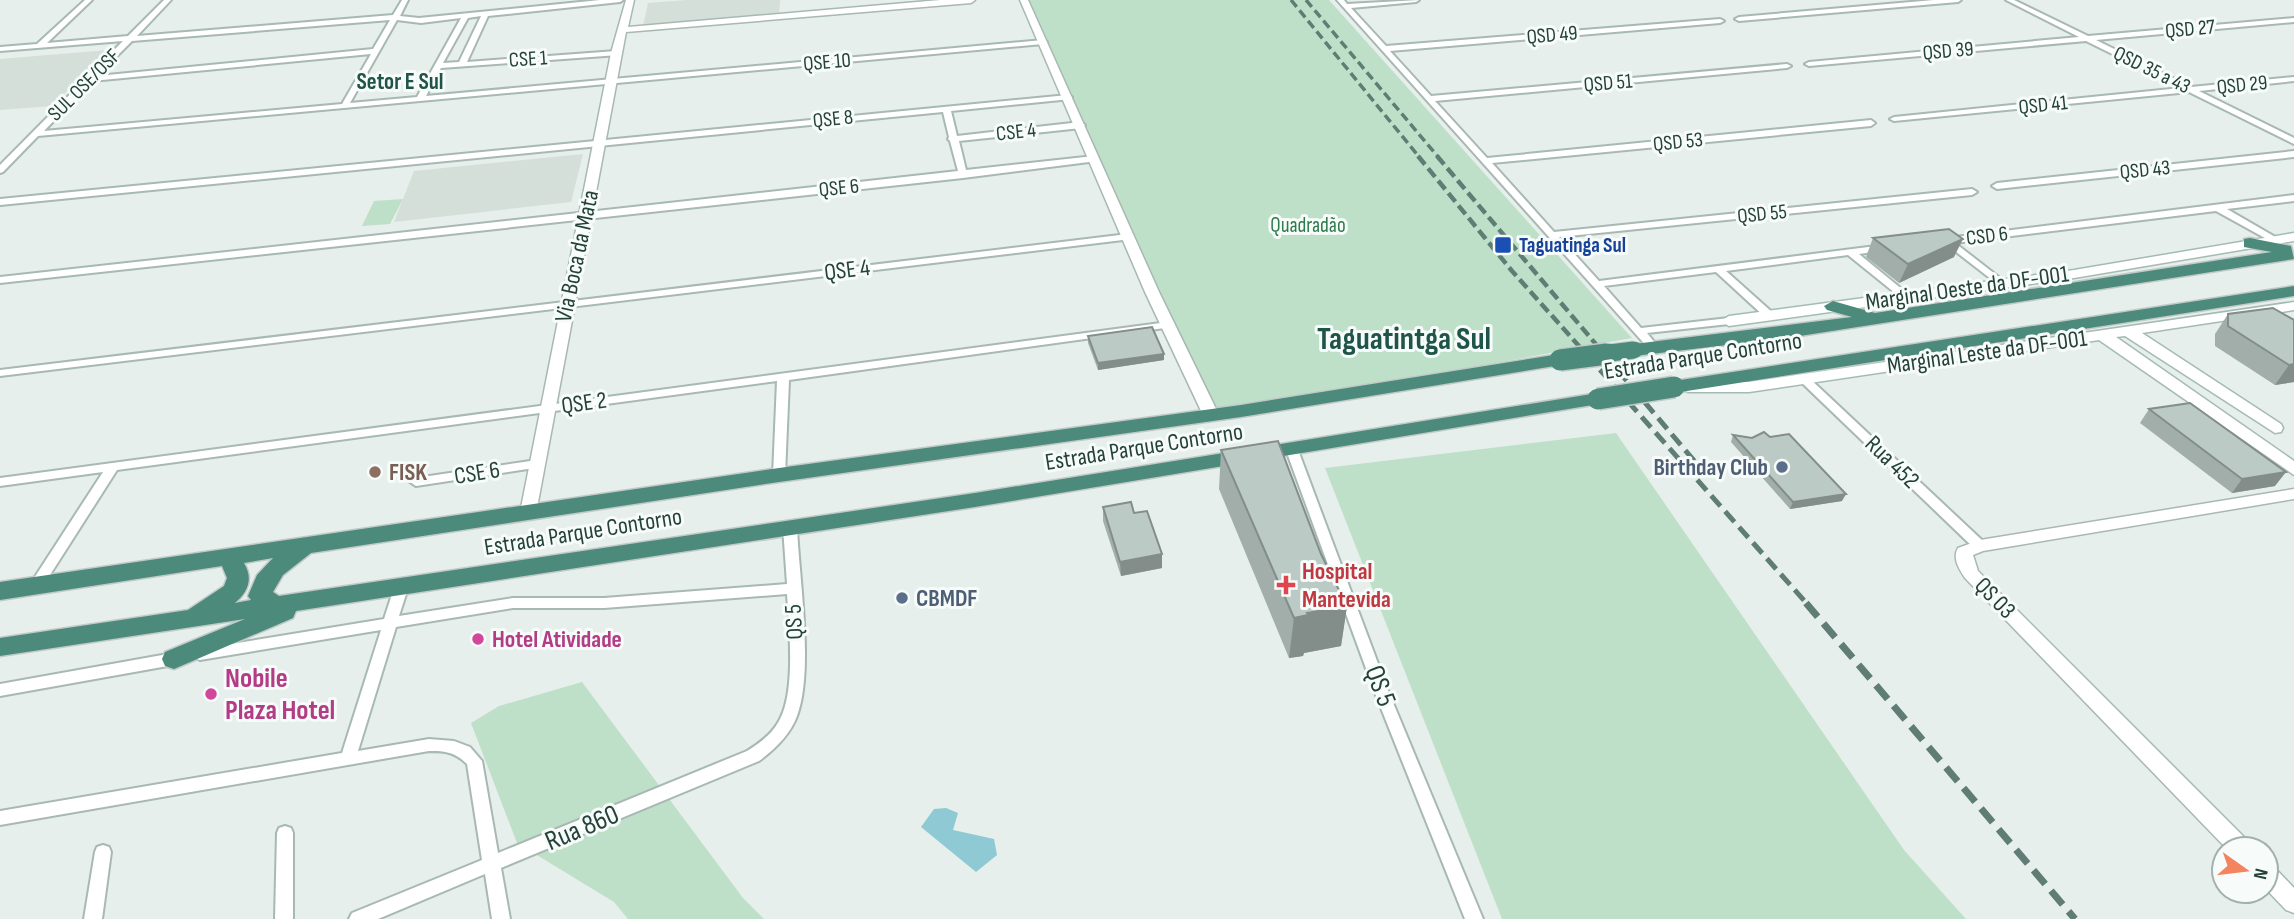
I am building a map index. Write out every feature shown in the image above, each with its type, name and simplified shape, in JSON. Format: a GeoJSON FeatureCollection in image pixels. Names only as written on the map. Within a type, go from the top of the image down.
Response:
{"type":"FeatureCollection","features":[{"type":"Feature","properties":{"kind":"highway"},"geometry":{"type":"LineString","coordinates":[[2250,243],[2294,253]]}},
{"type":"Feature","properties":{"kind":"highway","name":"Estrada Parque Contorno"},"geometry":{"type":"LineString","coordinates":[[0,591],[779,475],[1211,415],[1560,360],[1636,341],[1654,348],[1765,335],[2294,253]]}},
{"type":"Feature","properties":{"kind":"highway"},"geometry":{"type":"LineString","coordinates":[[1936,307],[1948,289]]}},
{"type":"Feature","properties":{"kind":"highway","name":"Estrada Parque Contorno"},"geometry":{"type":"LineString","coordinates":[[0,647],[401,588],[1292,450],[1598,399],[1800,373],[1841,360],[2294,291]]}},
{"type":"Feature","properties":{"kind":"highway"},"geometry":{"type":"LineString","coordinates":[[2206,305],[2242,314]]}},
{"type":"Feature","properties":{"kind":"highway"},"geometry":{"type":"LineString","coordinates":[[1833,306],[1876,317]]}},
{"type":"Feature","properties":{"kind":"highway"},"geometry":{"type":"LineString","coordinates":[[1718,341],[1729,321]]}},
{"type":"Feature","properties":{"kind":"highway"},"geometry":{"type":"LineString","coordinates":[[1809,329],[1812,346],[1841,360]]}},
{"type":"Feature","properties":{"kind":"highway"},"geometry":{"type":"LineString","coordinates":[[1765,335],[1801,353],[1800,373]]}},
{"type":"Feature","properties":{"kind":"highway"},"geometry":{"type":"LineString","coordinates":[[1942,345],[1976,354]]}},
{"type":"Feature","properties":{"kind":"highway"},"geometry":{"type":"LineString","coordinates":[[277,606],[260,596],[262,587],[280,563],[306,547]]}},
{"type":"Feature","properties":{"kind":"highway"},"geometry":{"type":"LineString","coordinates":[[191,618],[233,592],[240,580],[240,571],[229,558]]}},
{"type":"Feature","properties":{"kind":"highway"},"geometry":{"type":"LineString","coordinates":[[174,659],[307,601]]}},
{"type":"Feature","properties":{"kind":"main road","name":"Marginal Oeste da DF-001"},"geometry":{"type":"LineString","coordinates":[[1729,321],[1948,289],[2074,274],[2294,237]]}},
{"type":"Feature","properties":{"kind":"main road","name":"Marginal Leste da DF-001"},"geometry":{"type":"LineString","coordinates":[[1800,373],[1976,354],[2294,306]]}},
{"type":"Feature","properties":{"kind":"main road"},"geometry":{"type":"LineString","coordinates":[[2130,332],[2194,377],[2276,428]]}},
{"type":"Feature","properties":{"kind":"main road"},"geometry":{"type":"LineString","coordinates":[[2104,336],[2294,469]]}},
{"type":"Feature","properties":{"kind":"main road"},"geometry":{"type":"LineString","coordinates":[[2169,380],[2194,377]]}},
{"type":"Feature","properties":{"kind":"main road"},"geometry":{"type":"LineString","coordinates":[[2249,435],[2294,426]]}},
{"type":"Feature","properties":{"kind":"street"},"geometry":{"type":"LineString","coordinates":[[40,45],[89,0]]}},
{"type":"Feature","properties":{"kind":"street","name":"SUL OSE/OSF"},"geometry":{"type":"LineString","coordinates":[[0,170],[168,0]]}},
{"type":"Feature","properties":{"kind":"street"},"geometry":{"type":"LineString","coordinates":[[345,105],[405,0]]}},
{"type":"Feature","properties":{"kind":"street"},"geometry":{"type":"LineString","coordinates":[[0,49],[394,20],[421,21],[620,0]]}},
{"type":"Feature","properties":{"kind":"street","name":"Via Boca da Mata"},"geometry":{"type":"LineString","coordinates":[[528,513],[566,305],[617,51],[630,0]]}},
{"type":"Feature","properties":{"kind":"street"},"geometry":{"type":"LineString","coordinates":[[622,30],[971,0]]}},
{"type":"Feature","properties":{"kind":"street"},"geometry":{"type":"LineString","coordinates":[[1024,0],[1128,237],[1211,415]]}},
{"type":"Feature","properties":{"kind":"street"},"geometry":{"type":"LineString","coordinates":[[1343,3],[1416,0]]}},
{"type":"Feature","properties":{"kind":"street"},"geometry":{"type":"LineString","coordinates":[[1739,19],[1958,0]]}},
{"type":"Feature","properties":{"kind":"street","name":"QSD 35 a 43"},"geometry":{"type":"LineString","coordinates":[[2009,0],[2294,141]]}},
{"type":"Feature","properties":{"kind":"street"},"geometry":{"type":"LineString","coordinates":[[1343,3],[1597,284],[1636,341]]}},
{"type":"Feature","properties":{"kind":"street"},"geometry":{"type":"LineString","coordinates":[[463,62],[485,15]]}},
{"type":"Feature","properties":{"kind":"street"},"geometry":{"type":"LineString","coordinates":[[421,97],[465,17]]}},
{"type":"Feature","properties":{"kind":"street","name":"QSD 27"},"geometry":{"type":"LineString","coordinates":[[2087,38],[2294,20]]}},
{"type":"Feature","properties":{"kind":"street","name":"QSD 49"},"geometry":{"type":"LineString","coordinates":[[1383,49],[1720,21]]}},
{"type":"Feature","properties":{"kind":"street","name":"QSD 39"},"geometry":{"type":"LineString","coordinates":[[1809,64],[2087,38]]}},
{"type":"Feature","properties":{"kind":"street","name":"QSE 10"},"geometry":{"type":"LineString","coordinates":[[612,81],[1043,42]]}},
{"type":"Feature","properties":{"kind":"street"},"geometry":{"type":"LineString","coordinates":[[89,79],[375,51]]}},
{"type":"Feature","properties":{"kind":"street","name":"CSE 1"},"geometry":{"type":"LineString","coordinates":[[442,63],[617,51]]}},
{"type":"Feature","properties":{"kind":"street","name":"QSD 51"},"geometry":{"type":"LineString","coordinates":[[1429,99],[1787,66]]}},
{"type":"Feature","properties":{"kind":"street","name":"QSD 29"},"geometry":{"type":"LineString","coordinates":[[2191,90],[2294,79]]}},
{"type":"Feature","properties":{"kind":"street"},"geometry":{"type":"LineString","coordinates":[[36,134],[612,81]]}},
{"type":"Feature","properties":{"kind":"street","name":"QSD 41"},"geometry":{"type":"LineString","coordinates":[[1895,120],[2191,90]]}},
{"type":"Feature","properties":{"kind":"street","name":"QSE 8"},"geometry":{"type":"LineString","coordinates":[[0,202],[1068,97]]}},
{"type":"Feature","properties":{"kind":"street"},"geometry":{"type":"LineString","coordinates":[[946,108],[963,175]]}},
{"type":"Feature","properties":{"kind":"street","name":"QSD 53"},"geometry":{"type":"LineString","coordinates":[[1485,161],[1871,123]]}},
{"type":"Feature","properties":{"kind":"street","name":"CSE 4"},"geometry":{"type":"LineString","coordinates":[[952,139],[1081,125]]}},
{"type":"Feature","properties":{"kind":"street","name":"QSD 43"},"geometry":{"type":"LineString","coordinates":[[1997,186],[2294,154]]}},
{"type":"Feature","properties":{"kind":"street","name":"QSE 6"},"geometry":{"type":"LineString","coordinates":[[584,216],[1094,159]]}},
{"type":"Feature","properties":{"kind":"street","name":"QSD 55"},"geometry":{"type":"LineString","coordinates":[[1552,235],[1972,192]]}},
{"type":"Feature","properties":{"kind":"street","name":"CSD 6"},"geometry":{"type":"LineString","coordinates":[[1934,242],[2294,198]]}},
{"type":"Feature","properties":{"kind":"street"},"geometry":{"type":"LineString","coordinates":[[2218,208],[2273,240]]}},
{"type":"Feature","properties":{"kind":"street"},"geometry":{"type":"LineString","coordinates":[[0,280],[584,216]]}},
{"type":"Feature","properties":{"kind":"street","name":"QSE 4"},"geometry":{"type":"LineString","coordinates":[[0,373],[1128,237]]}},
{"type":"Feature","properties":{"kind":"street"},"geometry":{"type":"LineString","coordinates":[[1947,241],[2000,283]]}},
{"type":"Feature","properties":{"kind":"street"},"geometry":{"type":"LineString","coordinates":[[1597,284],[1892,247]]}},
{"type":"Feature","properties":{"kind":"street"},"geometry":{"type":"LineString","coordinates":[[1851,253],[1904,295]]}},
{"type":"Feature","properties":{"kind":"street"},"geometry":{"type":"LineString","coordinates":[[1718,269],[1769,315]]}},
{"type":"Feature","properties":{"kind":"street","name":"Marginal Oeste da DF-001"},"geometry":{"type":"LineString","coordinates":[[1636,341],[1729,321]]}},
{"type":"Feature","properties":{"kind":"street","name":"QSE 2"},"geometry":{"type":"LineString","coordinates":[[0,483],[1168,325]]}},
{"type":"Feature","properties":{"kind":"street","name":"Rua 452"},"geometry":{"type":"LineString","coordinates":[[1800,373],[1980,546]]}},
{"type":"Feature","properties":{"kind":"street"},"geometry":{"type":"LineString","coordinates":[[779,475],[783,377]]}},
{"type":"Feature","properties":{"kind":"street","name":"QS 5"},"geometry":{"type":"LineString","coordinates":[[1292,450],[1382,693],[1474,919]]}},
{"type":"Feature","properties":{"kind":"street","name":"CSE 6"},"geometry":{"type":"LineString","coordinates":[[416,482],[537,464]]}},
{"type":"Feature","properties":{"kind":"street"},"geometry":{"type":"LineString","coordinates":[[36,586],[113,467]]}},
{"type":"Feature","properties":{"kind":"street","name":"QS 03"},"geometry":{"type":"LineString","coordinates":[[2227,835],[1971,574],[1964,559],[1964,552],[1980,546],[2294,494]]}},
{"type":"Feature","properties":{"kind":"street","name":"QS 5"},"geometry":{"type":"LineString","coordinates":[[790,527],[797,685],[790,716]]}},
{"type":"Feature","properties":{"kind":"street"},"geometry":{"type":"LineString","coordinates":[[348,758],[388,622],[401,588]]}},
{"type":"Feature","properties":{"kind":"street"},"geometry":{"type":"LineString","coordinates":[[0,690],[388,622],[513,603],[604,603],[792,589]]}},
{"type":"Feature","properties":{"kind":"street","name":"Rua 860"},"geometry":{"type":"LineString","coordinates":[[358,919],[752,756],[780,733],[790,716]]}},
{"type":"Feature","properties":{"kind":"street"},"geometry":{"type":"LineString","coordinates":[[0,818],[429,745],[454,746],[465,750],[474,761],[502,919]]}},
{"type":"Feature","properties":{"kind":"street"},"geometry":{"type":"LineString","coordinates":[[284,919],[285,833]]}},
{"type":"Feature","properties":{"kind":"street"},"geometry":{"type":"LineString","coordinates":[[93,919],[103,852]]}},
{"type":"Feature","properties":{"kind":"street"},"geometry":{"type":"LineString","coordinates":[[2280,888],[2294,903]]}},
{"type":"Feature","properties":{"kind":"shaded area"},"geometry":{"type":"Polygon","coordinates":[[[687,0],[780,0],[779,15],[643,26],[648,3],[687,0]]]}},
{"type":"Feature","properties":{"kind":"shaded area"},"geometry":{"type":"Polygon","coordinates":[[[108,50],[52,106],[0,110],[0,59],[108,50]]]}},
{"type":"Feature","properties":{"kind":"shaded area"},"geometry":{"type":"Polygon","coordinates":[[[583,154],[571,202],[394,222],[414,171],[583,154]]]}},
{"type":"Feature","properties":{"kind":"green space","name":"Quadradão"},"geometry":{"type":"Polygon","coordinates":[[[1025,0],[1329,0],[1632,338],[1211,415],[1025,0]]]}},
{"type":"Feature","properties":{"kind":"green space"},"geometry":{"type":"Polygon","coordinates":[[[403,199],[390,224],[362,226],[374,201],[403,199]]]}},
{"type":"Feature","properties":{"kind":"green space"},"geometry":{"type":"Polygon","coordinates":[[[1616,433],[1904,850],[1966,919],[1502,919],[1325,468],[1616,433]]]}},
{"type":"Feature","properties":{"kind":"green space"},"geometry":{"type":"Polygon","coordinates":[[[582,682],[743,898],[764,919],[628,919],[614,902],[517,843],[471,723],[499,706],[582,682]]]}},
{"type":"Feature","properties":{"kind":"water"},"geometry":{"type":"Polygon","coordinates":[[[946,808],[958,813],[953,830],[994,839],[997,855],[976,872],[921,827],[934,809],[946,808]]]}},
{"type":"Feature","properties":{"kind":"building"},"geometry":{"type":"Polygon","coordinates":[[[1949,229],[1963,239],[1908,264],[1873,238],[1949,229]]]}},
{"type":"Feature","properties":{"kind":"building"},"geometry":{"type":"Polygon","coordinates":[[[2273,308],[2294,320],[2294,364],[2289,365],[2228,326],[2228,314],[2273,308]]]}},
{"type":"Feature","properties":{"kind":"building"},"geometry":{"type":"Polygon","coordinates":[[[1152,327],[1164,354],[1098,363],[1088,336],[1152,327]]]}},
{"type":"Feature","properties":{"kind":"building"},"geometry":{"type":"Polygon","coordinates":[[[2190,403],[2286,472],[2242,479],[2149,409],[2190,403]]]}},
{"type":"Feature","properties":{"kind":"building","name":"Birthday Club"},"geometry":{"type":"Polygon","coordinates":[[[1764,432],[1770,437],[1789,434],[1846,494],[1793,502],[1733,435],[1752,438],[1764,432]]]}},
{"type":"Feature","properties":{"kind":"building"},"geometry":{"type":"Polygon","coordinates":[[[1278,441],[1321,554],[1347,606],[1294,618],[1221,450],[1278,441]]]}},
{"type":"Feature","properties":{"kind":"building"},"geometry":{"type":"Polygon","coordinates":[[[1131,502],[1134,513],[1147,511],[1162,554],[1120,562],[1103,507],[1131,502]]]}},
{"type":"Feature","properties":{"kind":"railway"},"geometry":{"type":"LineString","coordinates":[[1291,0],[1420,158]]}},
{"type":"Feature","properties":{"kind":"railway"},"geometry":{"type":"LineString","coordinates":[[1306,0],[1439,158]]}},
{"type":"Feature","properties":{"kind":"railway"},"geometry":{"type":"LineString","coordinates":[[1418,156],[1512,271],[1587,355]]}},
{"type":"Feature","properties":{"kind":"railway"},"geometry":{"type":"LineString","coordinates":[[1437,156],[1605,355]]}},
{"type":"Feature","properties":{"kind":"railway"},"geometry":{"type":"LineString","coordinates":[[1586,354],[1808,605]]}},
{"type":"Feature","properties":{"kind":"railway"},"geometry":{"type":"LineString","coordinates":[[1604,354],[1696,463]]}},
{"type":"Feature","properties":{"kind":"railway"},"geometry":{"type":"LineString","coordinates":[[1806,603],[2075,919]]}},
{"type":"Feature","properties":{"kind":"place","name":"Taguatinga Sul"},"geometry":{"type":"Point","coordinates":[1503,245]}},
{"type":"Feature","properties":{"kind":"place","name":"Birthday Club"},"geometry":{"type":"Point","coordinates":[1782,467]}},
{"type":"Feature","properties":{"kind":"place","name":"FISK"},"geometry":{"type":"Point","coordinates":[375,472]}},
{"type":"Feature","properties":{"kind":"place","name":"Hospital Mantevida"},"geometry":{"type":"Point","coordinates":[1286,585]}},
{"type":"Feature","properties":{"kind":"place","name":"CBMDF"},"geometry":{"type":"Point","coordinates":[902,598]}},
{"type":"Feature","properties":{"kind":"place","name":"Hotel Atividade"},"geometry":{"type":"Point","coordinates":[478,639]}},
{"type":"Feature","properties":{"kind":"place","name":"Nobile Plaza Hotel"},"geometry":{"type":"Point","coordinates":[211,694]}},
{"type":"Feature","properties":{"kind":"district","name":"Setor E Sul"},"geometry":{"type":"Point","coordinates":[400,82]}},
{"type":"Feature","properties":{"kind":"district","name":"Taguatintga Sul"},"geometry":{"type":"Point","coordinates":[1404,339]}}]}
